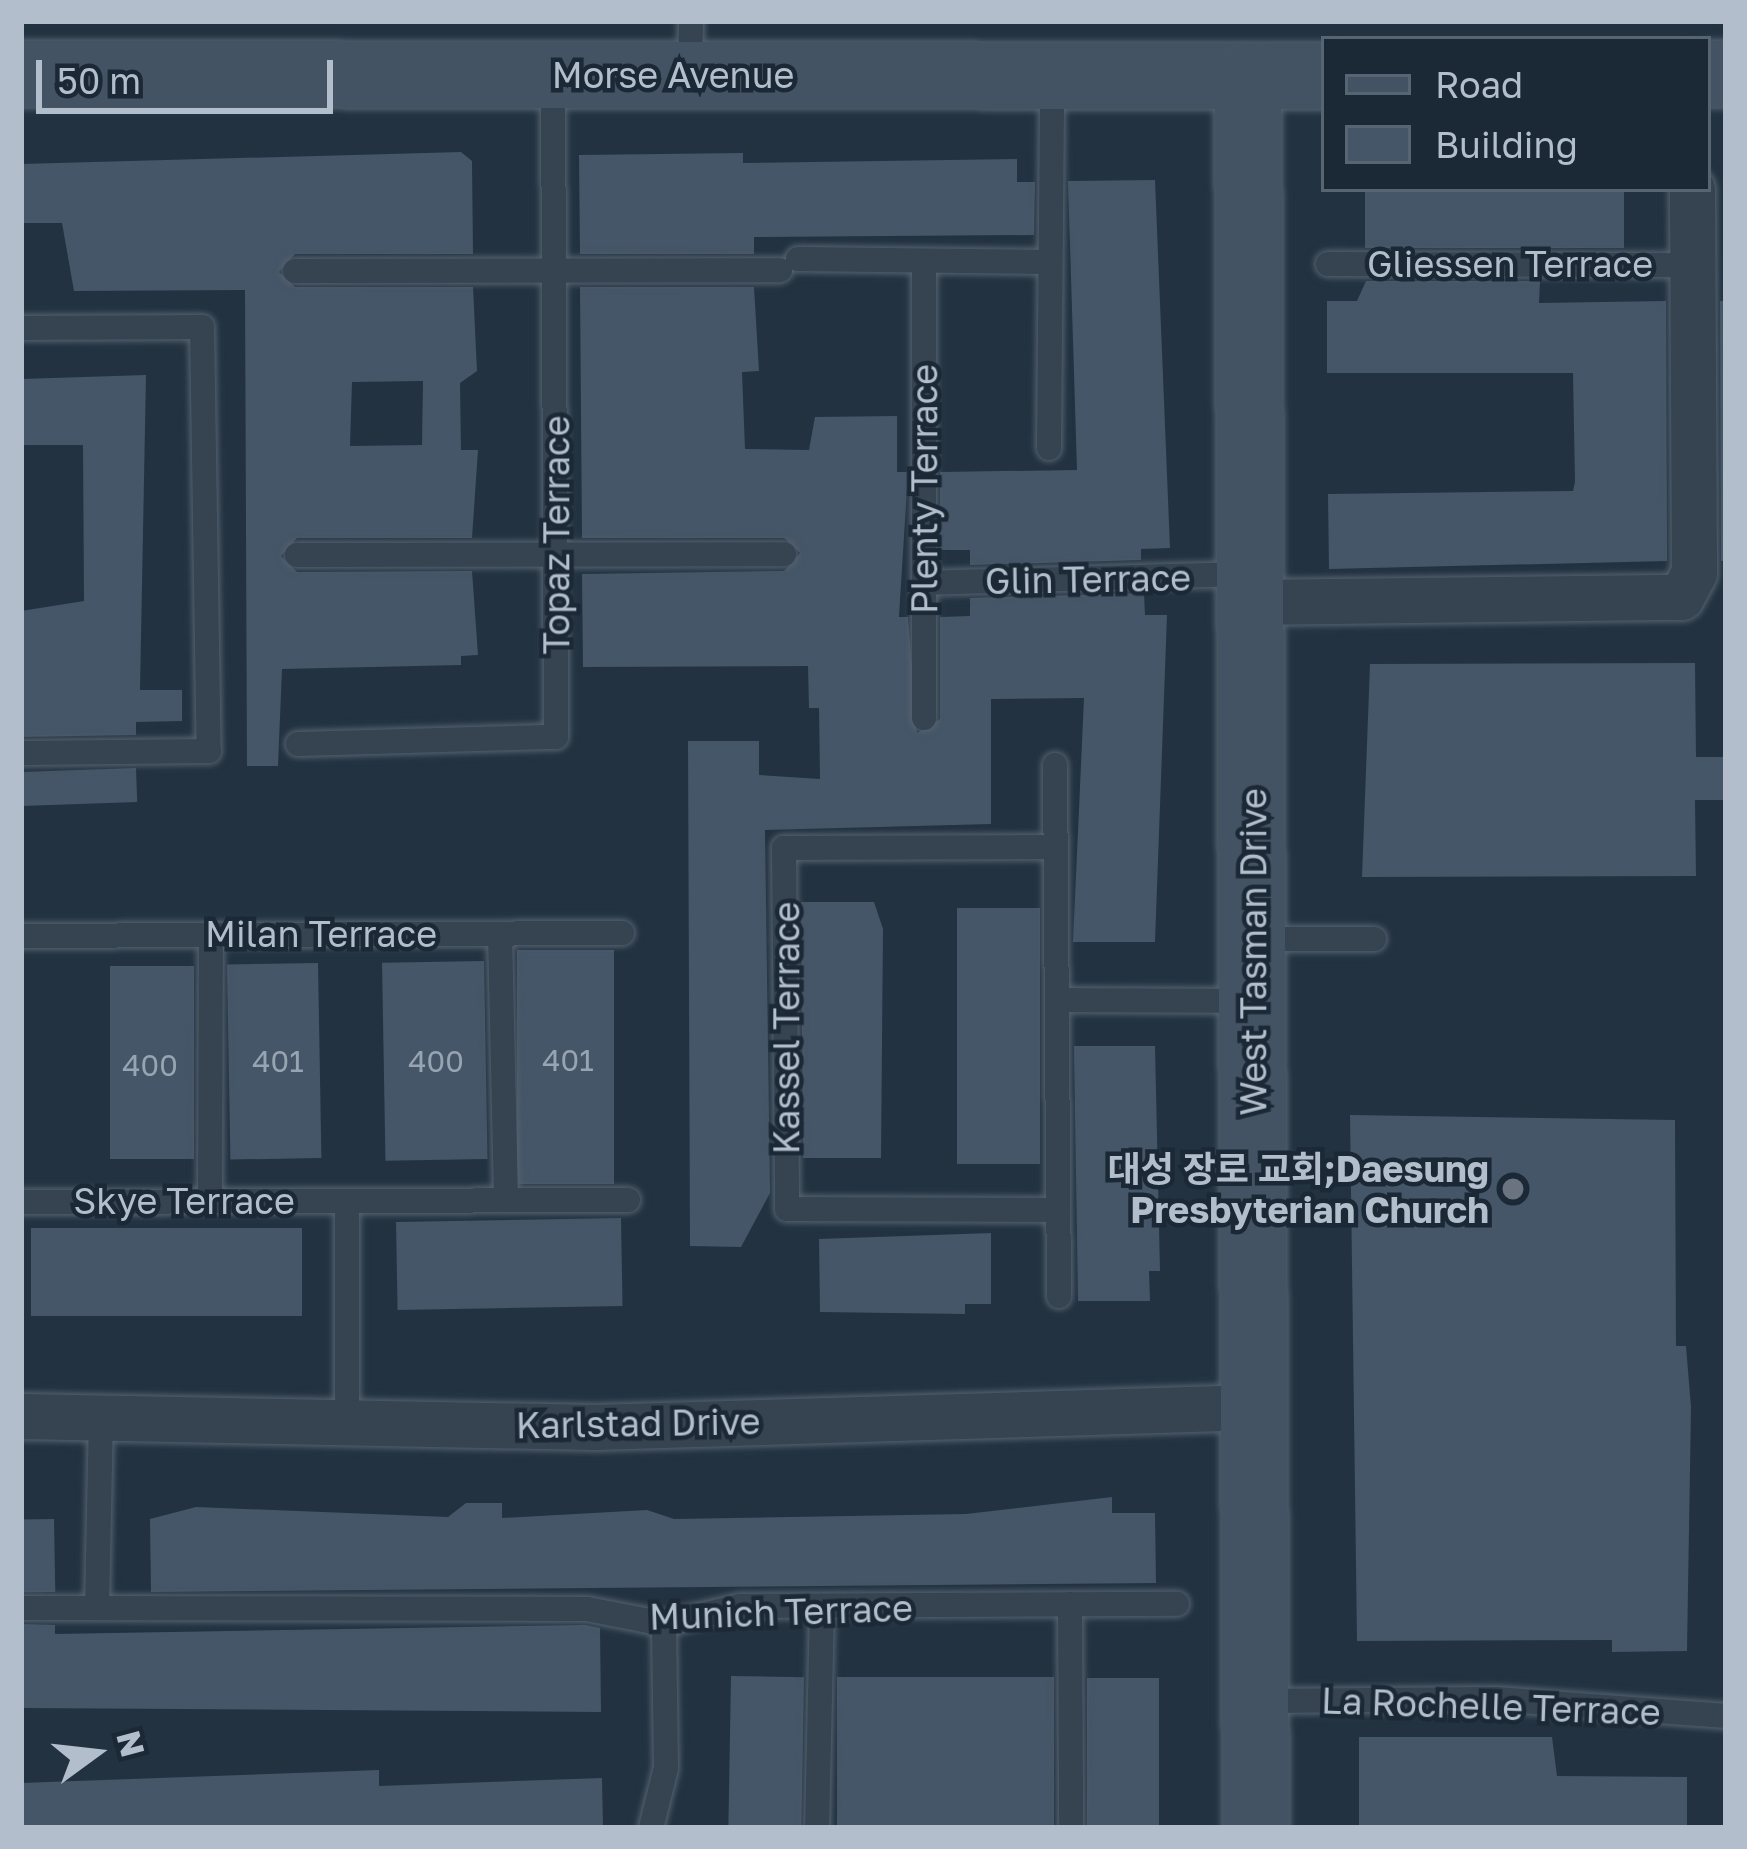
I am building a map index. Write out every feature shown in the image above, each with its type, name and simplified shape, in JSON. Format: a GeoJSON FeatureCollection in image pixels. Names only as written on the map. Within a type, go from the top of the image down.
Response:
{"type":"FeatureCollection","features":[{"type":"Feature","properties":{"kind":"street","name":"Morse Avenue"},"geometry":{"type":"LineString","coordinates":[[21,74],[553,74],[690,48],[1052,76],[1321,76]]}},
{"type":"Feature","properties":{"kind":"street","name":"West Tasman Drive"},"geometry":{"type":"LineString","coordinates":[[1248,76],[1256,1828]]}},
{"type":"Feature","properties":{"kind":"street"},"geometry":{"type":"LineString","coordinates":[[1251,588],[1681,597],[1694,573],[1692,192]]}},
{"type":"Feature","properties":{"kind":"street","name":"Karlstad Drive"},"geometry":{"type":"LineString","coordinates":[[21,1416],[595,1426],[1256,1407]]}},
{"type":"Feature","properties":{"kind":"lane","name":"Topaz Terrace"},"geometry":{"type":"LineString","coordinates":[[298,744],[556,737],[553,74]]}},
{"type":"Feature","properties":{"kind":"lane"},"geometry":{"type":"LineString","coordinates":[[1048,448],[1052,76]]}},
{"type":"Feature","properties":{"kind":"lane","name":"Plenty Terrace"},"geometry":{"type":"LineString","coordinates":[[924,718],[925,261]]}},
{"type":"Feature","properties":{"kind":"lane"},"geometry":{"type":"LineString","coordinates":[[295,271],[1050,262]]}},
{"type":"Feature","properties":{"kind":"lane","name":"Gliessen Terrace"},"geometry":{"type":"LineString","coordinates":[[1328,264],[1691,265]]}},
{"type":"Feature","properties":{"kind":"lane"},"geometry":{"type":"LineString","coordinates":[[21,328],[202,327],[208,752],[23,753]]}},
{"type":"Feature","properties":{"kind":"lane"},"geometry":{"type":"LineString","coordinates":[[297,555],[784,554]]}},
{"type":"Feature","properties":{"kind":"lane","name":"Glin Terrace"},"geometry":{"type":"LineString","coordinates":[[924,583],[1251,588]]}},
{"type":"Feature","properties":{"kind":"lane"},"geometry":{"type":"LineString","coordinates":[[1055,765],[1059,1296]]}},
{"type":"Feature","properties":{"kind":"lane","name":"Kassel Terrace"},"geometry":{"type":"LineString","coordinates":[[1056,847],[784,848],[784,871],[787,1209],[1058,1210]]}},
{"type":"Feature","properties":{"kind":"lane","name":"Milan Terrace"},"geometry":{"type":"LineString","coordinates":[[21,936],[622,933]]}},
{"type":"Feature","properties":{"kind":"lane"},"geometry":{"type":"LineString","coordinates":[[500,934],[506,1201]]}},
{"type":"Feature","properties":{"kind":"lane"},"geometry":{"type":"LineString","coordinates":[[210,1201],[211,935]]}},
{"type":"Feature","properties":{"kind":"lane"},"geometry":{"type":"LineString","coordinates":[[1057,1000],[1253,970],[1375,939]]}},
{"type":"Feature","properties":{"kind":"lane","name":"Skye Terrace"},"geometry":{"type":"LineString","coordinates":[[21,1202],[628,1200]]}},
{"type":"Feature","properties":{"kind":"lane","name":"Skye Terrace"},"geometry":{"type":"LineString","coordinates":[[347,1201],[347,1420]]}},
{"type":"Feature","properties":{"kind":"lane"},"geometry":{"type":"LineString","coordinates":[[97,1607],[101,1416]]}},
{"type":"Feature","properties":{"kind":"lane"},"geometry":{"type":"LineString","coordinates":[[1070,1604],[1071,1828]]}},
{"type":"Feature","properties":{"kind":"lane","name":"Munich Terrace"},"geometry":{"type":"LineString","coordinates":[[21,1608],[587,1609],[664,1624],[740,1606],[1177,1604]]}},
{"type":"Feature","properties":{"kind":"lane"},"geometry":{"type":"LineString","coordinates":[[817,1828],[823,1608]]}},
{"type":"Feature","properties":{"kind":"lane"},"geometry":{"type":"LineString","coordinates":[[651,1828],[666,1768],[664,1624]]}},
{"type":"Feature","properties":{"kind":"lane","name":"La Rochelle Terrace"},"geometry":{"type":"LineString","coordinates":[[1256,1701],[1496,1699],[1726,1716]]}},
{"type":"Feature","properties":{"kind":"building"},"geometry":{"type":"Polygon","coordinates":[[[461,152],[472,161],[473,254],[295,254],[279,272],[295,287],[473,287],[477,371],[460,383],[461,450],[478,450],[472,538],[297,538],[281,556],[297,572],[472,571],[478,655],[461,656],[461,665],[282,669],[278,766],[247,766],[245,290],[74,291],[62,223],[21,223],[21,164],[461,152]],[[423,381],[352,382],[350,446],[422,445],[423,381]]]}},
{"type":"Feature","properties":{"kind":"building"},"geometry":{"type":"Polygon","coordinates":[[[743,153],[743,163],[1017,159],[1017,182],[1035,182],[1034,235],[754,237],[754,254],[580,254],[579,155],[743,153]]]}},
{"type":"Feature","properties":{"kind":"building"},"geometry":{"type":"Polygon","coordinates":[[[1155,180],[1170,548],[1141,549],[1141,560],[970,565],[970,550],[940,550],[940,472],[1077,470],[1068,181],[1155,180]]]}},
{"type":"Feature","properties":{"kind":"building"},"geometry":{"type":"Polygon","coordinates":[[[1365,192],[1624,192],[1624,248],[1365,248],[1365,192]]]}},
{"type":"Feature","properties":{"kind":"building"},"geometry":{"type":"Polygon","coordinates":[[[1366,281],[1540,281],[1539,303],[1666,301],[1667,561],[1329,569],[1328,494],[1573,491],[1575,482],[1573,373],[1327,373],[1327,301],[1357,301],[1366,281]]]}},
{"type":"Feature","properties":{"kind":"building"},"geometry":{"type":"Polygon","coordinates":[[[580,287],[754,287],[759,371],[742,372],[745,449],[809,450],[815,417],[897,416],[897,472],[908,472],[899,617],[908,617],[917,733],[940,719],[940,617],[970,616],[970,598],[1144,593],[1145,615],[1167,615],[1155,942],[1073,942],[1084,698],[991,699],[991,824],[765,830],[770,1193],[741,1247],[690,1246],[688,741],[759,741],[759,775],[820,779],[819,708],[809,708],[808,666],[583,667],[582,574],[784,571],[800,553],[784,538],[582,538],[580,287]]]}},
{"type":"Feature","properties":{"kind":"building"},"geometry":{"type":"Polygon","coordinates":[[[1720,301],[1726,301],[1726,561],[1721,561],[1720,301]]]}},
{"type":"Feature","properties":{"kind":"building"},"geometry":{"type":"Polygon","coordinates":[[[146,375],[140,690],[182,690],[182,721],[136,722],[136,735],[21,737],[21,611],[84,601],[83,445],[21,445],[21,379],[146,375]]]}},
{"type":"Feature","properties":{"kind":"building"},"geometry":{"type":"Polygon","coordinates":[[[1695,663],[1696,757],[1726,757],[1726,800],[1695,800],[1696,876],[1362,877],[1370,664],[1695,663]]]}},
{"type":"Feature","properties":{"kind":"building"},"geometry":{"type":"Polygon","coordinates":[[[136,768],[137,802],[22,806],[21,772],[136,768]]]}},
{"type":"Feature","properties":{"kind":"building"},"geometry":{"type":"Polygon","coordinates":[[[801,902],[874,902],[883,929],[881,1158],[803,1158],[801,902]]]}},
{"type":"Feature","properties":{"kind":"building"},"geometry":{"type":"Polygon","coordinates":[[[957,908],[1040,908],[1040,1164],[957,1164],[957,908]]]}},
{"type":"Feature","properties":{"kind":"building"},"geometry":{"type":"Polygon","coordinates":[[[517,950],[614,950],[614,1184],[517,1184],[517,950]]]}},
{"type":"Feature","properties":{"kind":"building"},"geometry":{"type":"Polygon","coordinates":[[[484,961],[487,1159],[385,1161],[382,963],[484,961]]]}},
{"type":"Feature","properties":{"kind":"building"},"geometry":{"type":"Polygon","coordinates":[[[318,963],[321,1158],[230,1160],[227,965],[318,963]]]}},
{"type":"Feature","properties":{"kind":"building"},"geometry":{"type":"Polygon","coordinates":[[[110,966],[194,966],[194,1159],[110,1159],[110,966]]]}},
{"type":"Feature","properties":{"kind":"building"},"geometry":{"type":"Polygon","coordinates":[[[1074,1046],[1155,1046],[1160,1271],[1149,1271],[1150,1301],[1078,1301],[1074,1046]]]}},
{"type":"Feature","properties":{"kind":"building"},"geometry":{"type":"Polygon","coordinates":[[[1350,1115],[1675,1120],[1676,1346],[1686,1346],[1691,1407],[1687,1651],[1612,1652],[1612,1640],[1357,1641],[1350,1115]]]}},
{"type":"Feature","properties":{"kind":"building"},"geometry":{"type":"Polygon","coordinates":[[[621,1218],[623,1306],[398,1310],[396,1222],[621,1218]]]}},
{"type":"Feature","properties":{"kind":"building"},"geometry":{"type":"Polygon","coordinates":[[[31,1228],[302,1228],[302,1316],[31,1316],[31,1228]]]}},
{"type":"Feature","properties":{"kind":"building"},"geometry":{"type":"Polygon","coordinates":[[[991,1233],[991,1304],[965,1304],[965,1314],[820,1312],[819,1239],[991,1233]]]}},
{"type":"Feature","properties":{"kind":"building"},"geometry":{"type":"Polygon","coordinates":[[[1112,1497],[1112,1513],[1155,1513],[1156,1583],[151,1592],[150,1519],[196,1507],[448,1517],[466,1503],[502,1503],[502,1518],[647,1510],[674,1519],[966,1514],[1112,1497]]]}},
{"type":"Feature","properties":{"kind":"building"},"geometry":{"type":"Polygon","coordinates":[[[54,1519],[55,1592],[22,1593],[21,1520],[54,1519]]]}},
{"type":"Feature","properties":{"kind":"building"},"geometry":{"type":"Polygon","coordinates":[[[21,1624],[55,1625],[55,1634],[585,1625],[600,1628],[601,1712],[21,1708],[21,1624]]]}},
{"type":"Feature","properties":{"kind":"building"},"geometry":{"type":"Polygon","coordinates":[[[731,1676],[804,1677],[801,1828],[728,1828],[731,1676]]]}},
{"type":"Feature","properties":{"kind":"building"},"geometry":{"type":"Polygon","coordinates":[[[837,1677],[1054,1677],[1054,1828],[837,1828],[837,1677]]]}},
{"type":"Feature","properties":{"kind":"building"},"geometry":{"type":"Polygon","coordinates":[[[1087,1678],[1159,1678],[1159,1828],[1087,1828],[1087,1678]]]}},
{"type":"Feature","properties":{"kind":"building"},"geometry":{"type":"Polygon","coordinates":[[[1359,1737],[1552,1737],[1557,1776],[1687,1777],[1687,1828],[1359,1828],[1359,1737]]]}},
{"type":"Feature","properties":{"kind":"building"},"geometry":{"type":"Polygon","coordinates":[[[379,1770],[379,1786],[602,1778],[603,1828],[21,1828],[21,1783],[379,1770]]]}},
{"type":"Feature","properties":{"kind":"place","name":"대성 장로 교회;Daesung Presbyterian Church"},"geometry":{"type":"Point","coordinates":[1513,1189]}}]}
